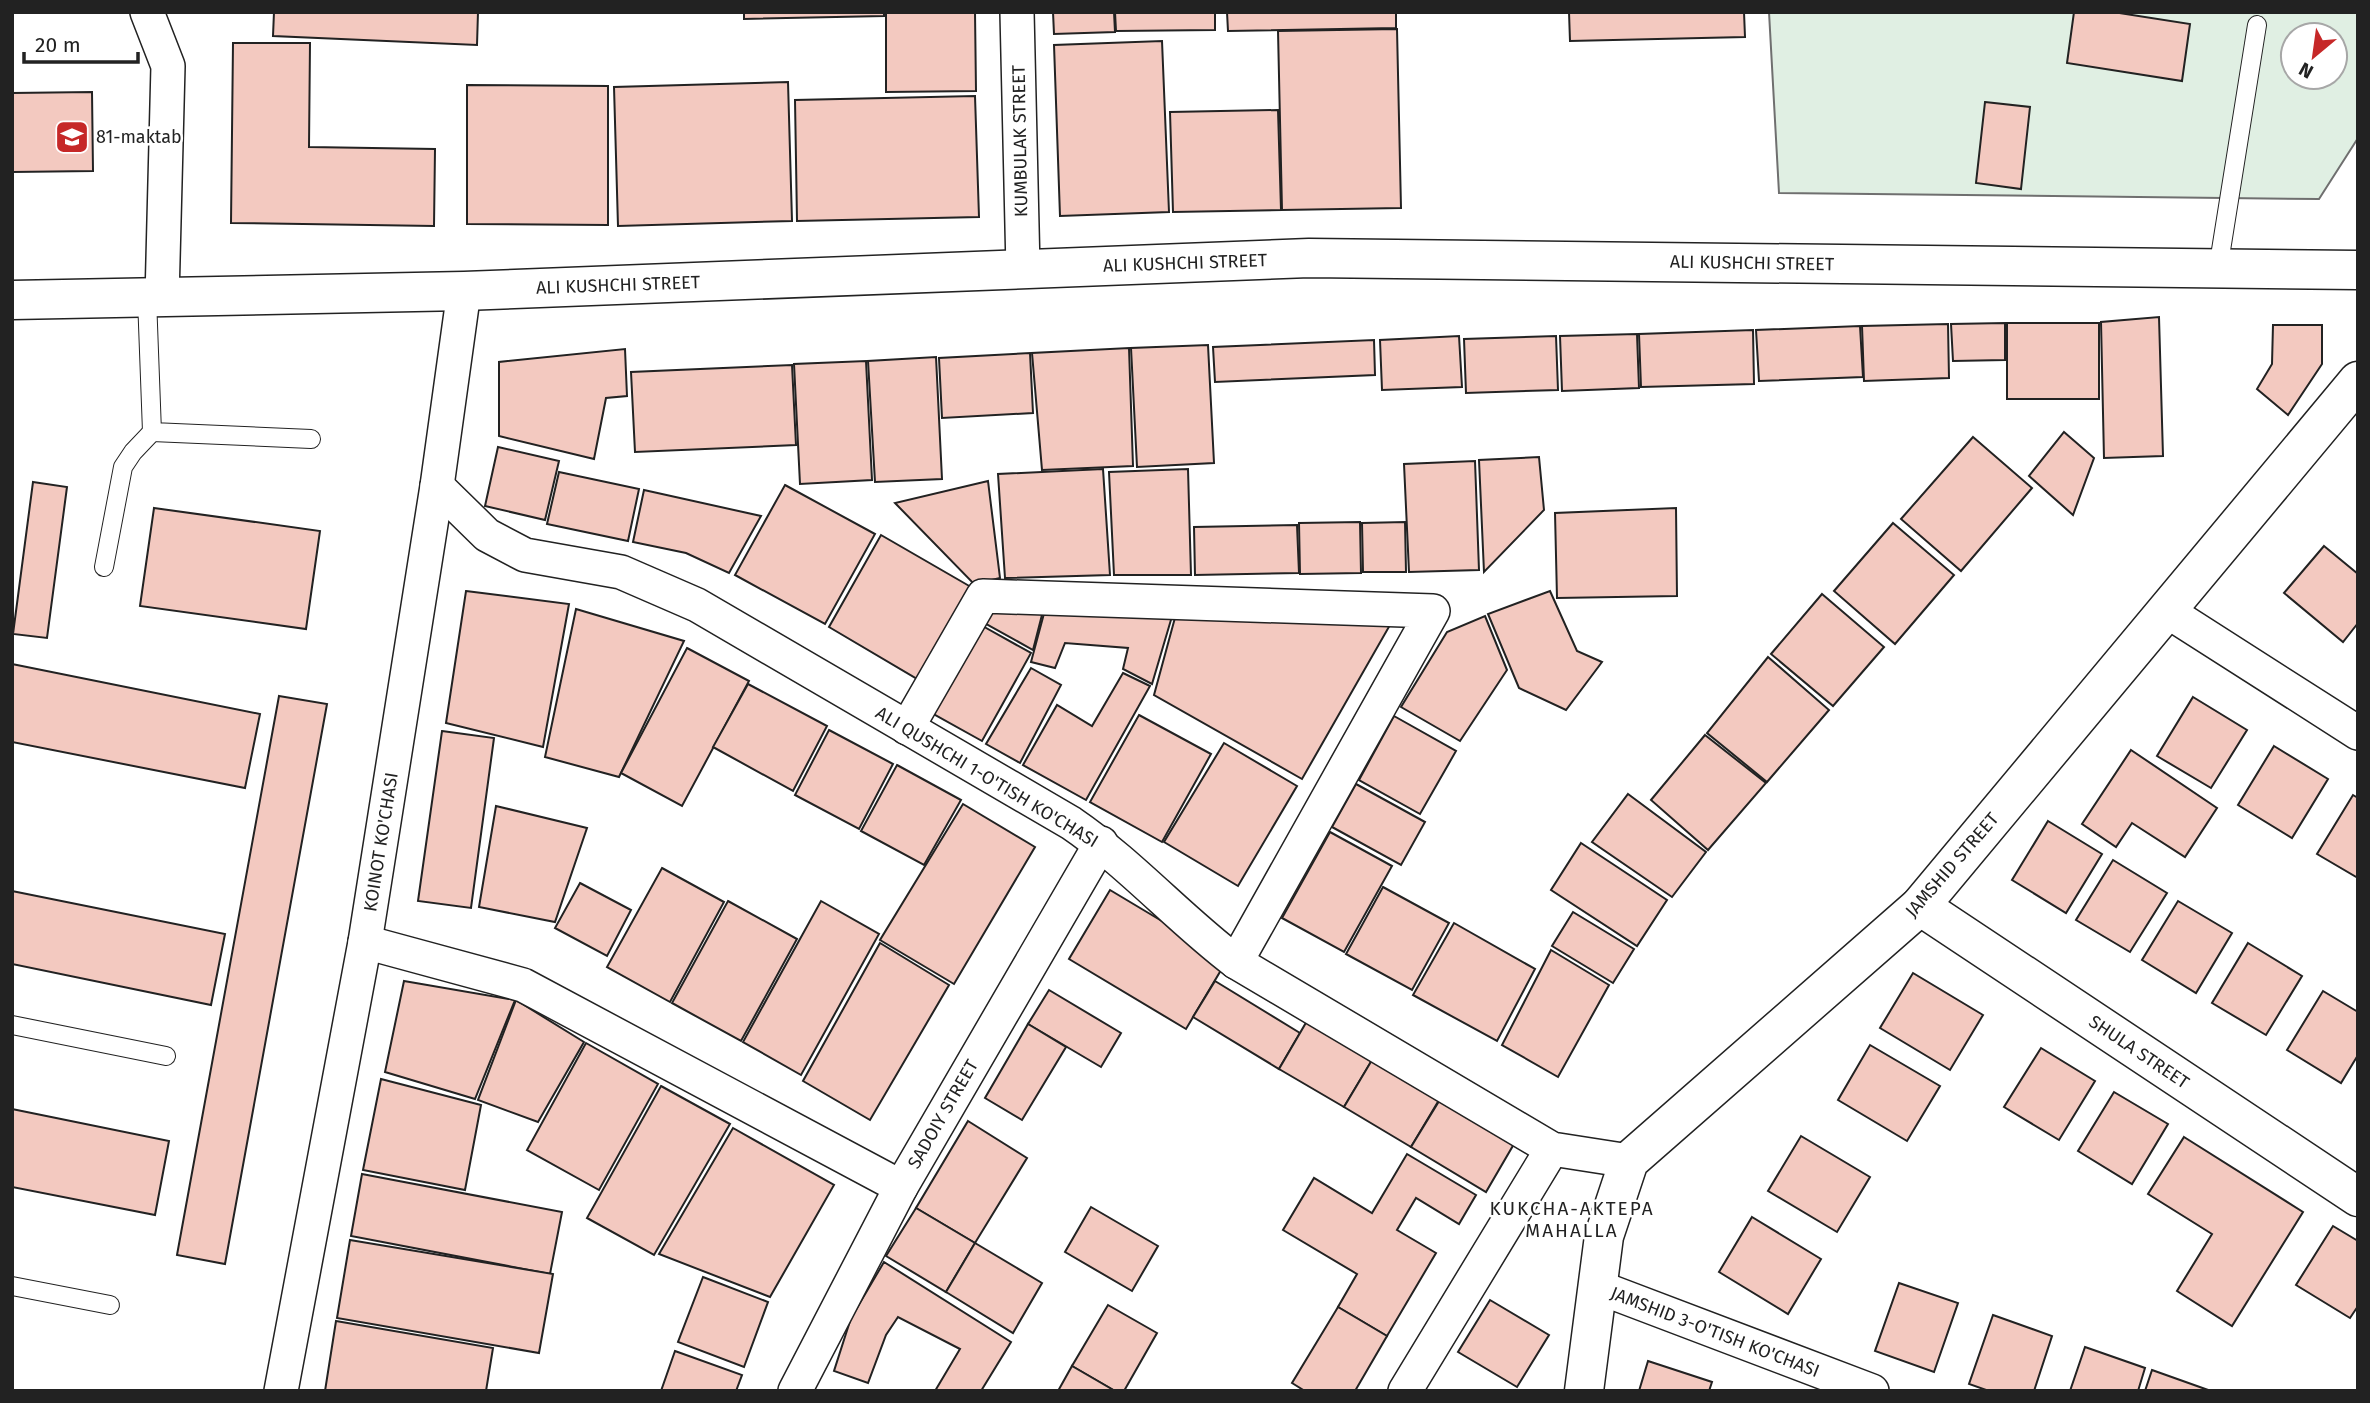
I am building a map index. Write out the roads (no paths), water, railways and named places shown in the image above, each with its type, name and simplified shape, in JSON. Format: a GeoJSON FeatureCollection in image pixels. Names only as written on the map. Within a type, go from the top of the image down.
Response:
{"type":"FeatureCollection","features":[{"type":"Feature","properties":{"kind":"main road","name":"ALI KUSHCHI STREET"},"geometry":{"type":"LineString","coordinates":[[12,300],[464,291],[1308,258],[2358,270]]}},
{"type":"Feature","properties":{"kind":"main road","name":"JAMSHID STREET"},"geometry":{"type":"LineString","coordinates":[[1629,1161],[1920,906],[2358,381]]}},
{"type":"Feature","properties":{"kind":"main road","name":"SHULA STREET"},"geometry":{"type":"LineString","coordinates":[[1920,906],[2358,1197]]}},
{"type":"Feature","properties":{"kind":"main road"},"geometry":{"type":"LineString","coordinates":[[1584,1391],[1604,1236],[1629,1161]]}},
{"type":"Feature","properties":{"kind":"street"},"geometry":{"type":"LineString","coordinates":[[147,12],[168,66],[155,298]]}},
{"type":"Feature","properties":{"kind":"street","name":"KUMBULAK STREET"},"geometry":{"type":"LineString","coordinates":[[1017,12],[1023,269]]}},
{"type":"Feature","properties":{"kind":"street","name":"KOINOT KO'CHASI"},"geometry":{"type":"LineString","coordinates":[[281,1391],[365,942],[437,486],[464,291]]}},
{"type":"Feature","properties":{"kind":"street","name":"ALI QUSHCHI 1-O'TISH KO'CHASI"},"geometry":{"type":"LineString","coordinates":[[437,486],[487,535],[525,555],[621,572],[697,605],[1071,823],[1101,844],[1209,942],[1236,962],[1552,1149],[1629,1161]]}},
{"type":"Feature","properties":{"kind":"street"},"geometry":{"type":"LineString","coordinates":[[907,728],[983,596],[1433,611],[1236,962]]}},
{"type":"Feature","properties":{"kind":"street"},"geometry":{"type":"LineString","coordinates":[[2167,611],[2358,733]]}},
{"type":"Feature","properties":{"kind":"street","name":"SADOIY STREET"},"geometry":{"type":"LineString","coordinates":[[795,1391],[901,1187],[1101,844]]}},
{"type":"Feature","properties":{"kind":"street"},"geometry":{"type":"LineString","coordinates":[[365,942],[523,985],[901,1187]]}},
{"type":"Feature","properties":{"kind":"street"},"geometry":{"type":"LineString","coordinates":[[1405,1391],[1552,1149]]}},
{"type":"Feature","properties":{"kind":"street","name":"JAMSHID 3-O'TISH KO'CHASI"},"geometry":{"type":"LineString","coordinates":[[1598,1287],[1872,1391]]}},
{"type":"Feature","properties":{"kind":"lane"},"geometry":{"type":"LineString","coordinates":[[2218,269],[2257,25]]}},
{"type":"Feature","properties":{"kind":"lane"},"geometry":{"type":"LineString","coordinates":[[104,567],[123,467],[152,432],[155,298]]}},
{"type":"Feature","properties":{"kind":"lane"},"geometry":{"type":"LineString","coordinates":[[152,432],[311,439]]}},
{"type":"Feature","properties":{"kind":"lane"},"geometry":{"type":"LineString","coordinates":[[12,1025],[166,1056]]}},
{"type":"Feature","properties":{"kind":"lane"},"geometry":{"type":"LineString","coordinates":[[12,1286],[110,1305]]}},
{"type":"Feature","properties":{"kind":"place","name":"81-maktab"},"geometry":{"type":"Point","coordinates":[72,137]}},
{"type":"Feature","properties":{"kind":"district","name":"KUKCHA-AKTEPA MAHALLA"},"geometry":{"type":"Point","coordinates":[1572,1219]}}]}
